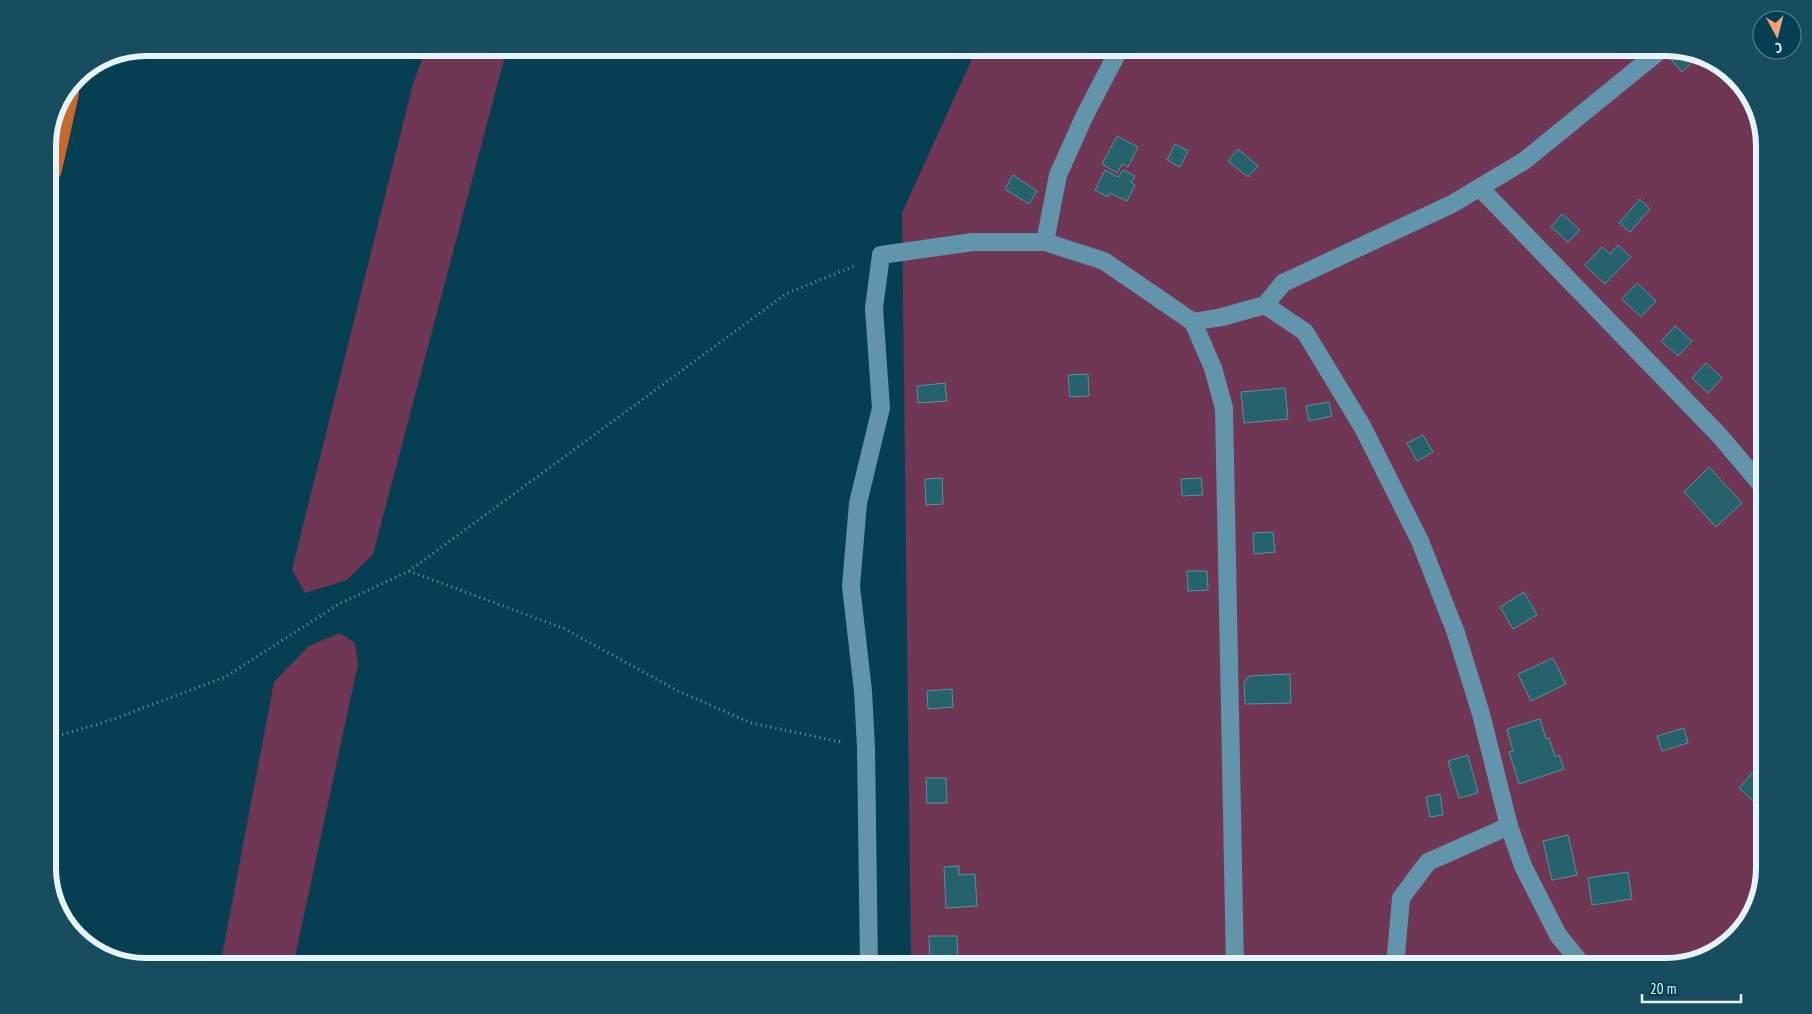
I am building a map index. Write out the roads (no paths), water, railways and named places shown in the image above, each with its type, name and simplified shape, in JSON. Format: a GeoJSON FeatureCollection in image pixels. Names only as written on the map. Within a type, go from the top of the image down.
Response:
{"type":"FeatureCollection","features":[{"type":"Feature","properties":{"kind":"lane"},"geometry":{"type":"LineString","coordinates":[[1045,242],[1058,175],[1085,115],[1116,56]]}},
{"type":"Feature","properties":{"kind":"lane"},"geometry":{"type":"LineString","coordinates":[[1193,322],[1222,317],[1265,305],[1283,283],[1452,204],[1480,188],[1524,161],[1653,56]]}},
{"type":"Feature","properties":{"kind":"lane"},"geometry":{"type":"LineString","coordinates":[[1480,188],[1719,435],[1756,479]]}},
{"type":"Feature","properties":{"kind":"lane"},"geometry":{"type":"LineString","coordinates":[[869,958],[866,748],[863,691],[851,586],[858,503],[881,408],[874,308],[881,255],[973,242],[1045,242],[1104,261],[1193,322],[1213,368],[1224,408],[1235,958]]}},
{"type":"Feature","properties":{"kind":"lane"},"geometry":{"type":"LineString","coordinates":[[1265,305],[1306,332],[1362,426],[1420,541],[1456,634],[1478,705],[1509,826],[1523,866],[1558,935],[1577,958]]}},
{"type":"Feature","properties":{"kind":"lane"},"geometry":{"type":"LineString","coordinates":[[1396,958],[1401,898],[1428,862],[1509,826]]}}]}
